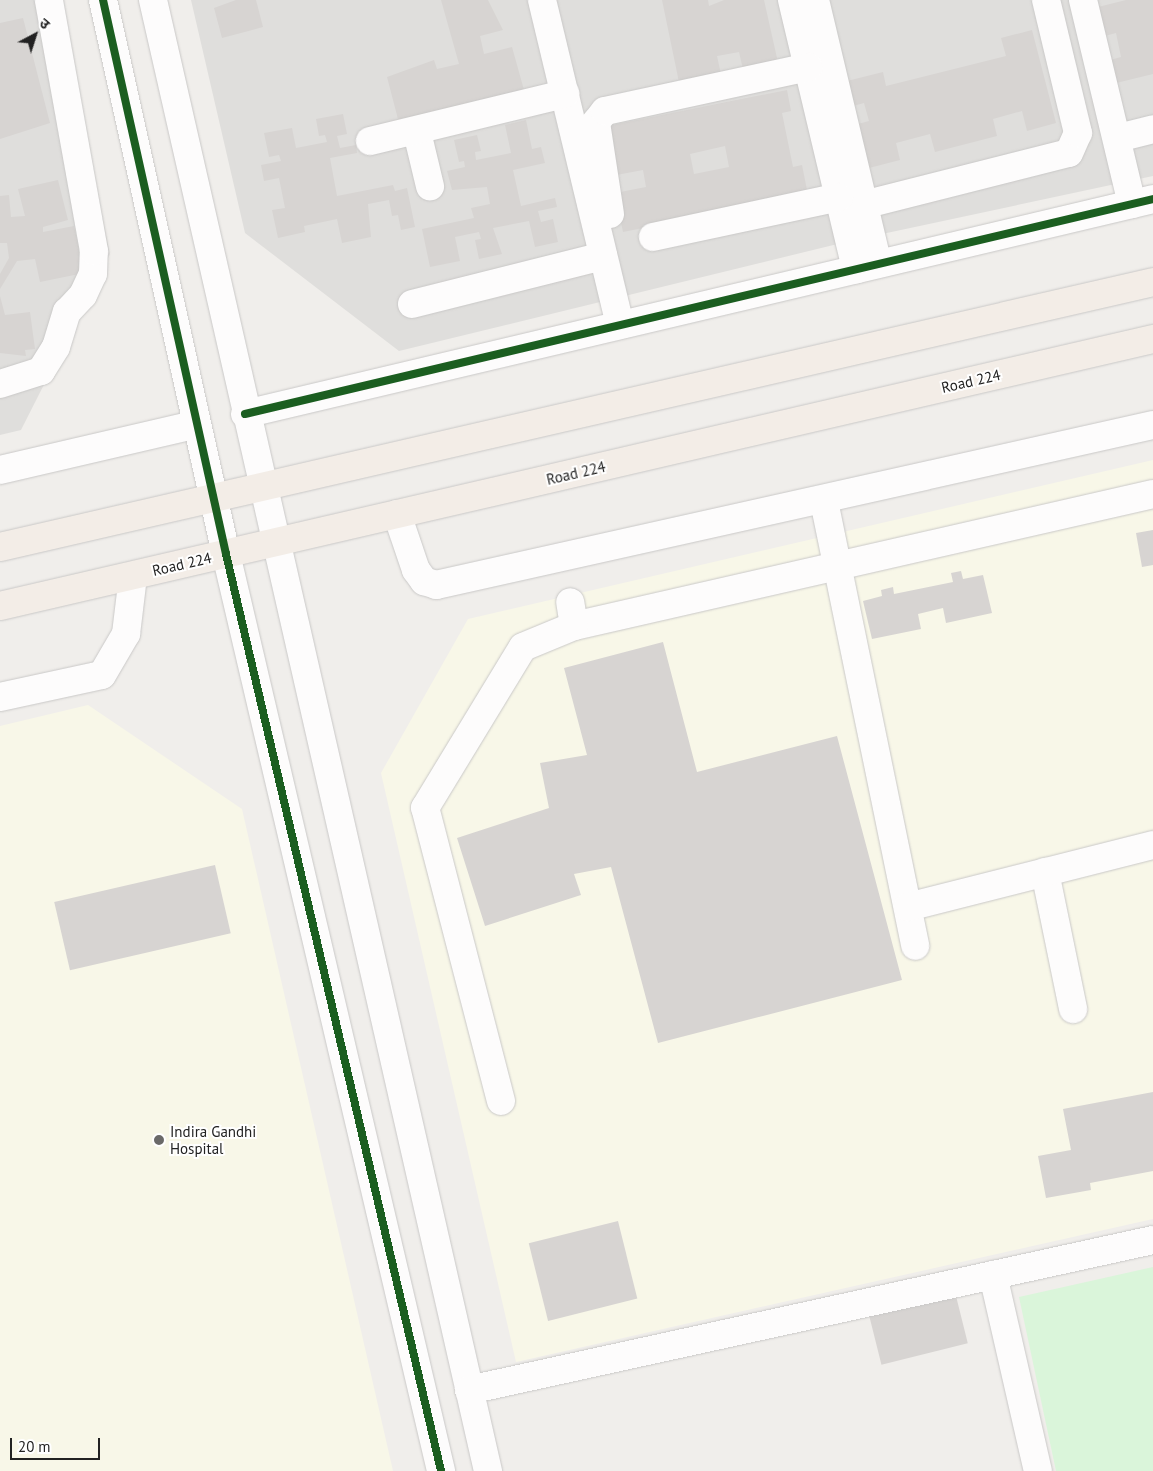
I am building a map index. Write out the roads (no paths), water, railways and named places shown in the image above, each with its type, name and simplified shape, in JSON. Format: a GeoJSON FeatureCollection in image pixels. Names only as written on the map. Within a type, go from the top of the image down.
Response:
{"type":"FeatureCollection","features":[{"type":"Feature","properties":{"kind":"main road"},"geometry":{"type":"LineString","coordinates":[[0,547],[1153,282]]}},
{"type":"Feature","properties":{"kind":"main road","name":"Road 224"},"geometry":{"type":"LineString","coordinates":[[0,606],[1153,339]]}},
{"type":"Feature","properties":{"kind":"street"},"geometry":{"type":"LineString","coordinates":[[0,384],[41,371],[56,347],[67,312],[84,296],[93,274],[94,250],[49,0]]}},
{"type":"Feature","properties":{"kind":"street"},"geometry":{"type":"LineString","coordinates":[[103,0],[226,554],[441,1471]]}},
{"type":"Feature","properties":{"kind":"street"},"geometry":{"type":"LineString","coordinates":[[152,0],[274,543],[488,1471]]}},
{"type":"Feature","properties":{"kind":"street"},"geometry":{"type":"LineString","coordinates":[[542,0],[620,325]]}},
{"type":"Feature","properties":{"kind":"street"},"geometry":{"type":"LineString","coordinates":[[792,0],[808,67],[851,201]]}},
{"type":"Feature","properties":{"kind":"street"},"geometry":{"type":"LineString","coordinates":[[815,0],[851,201],[867,267]]}},
{"type":"Feature","properties":{"kind":"street"},"geometry":{"type":"LineString","coordinates":[[653,237],[851,201],[1069,153],[1078,133],[1046,0]]}},
{"type":"Feature","properties":{"kind":"street"},"geometry":{"type":"LineString","coordinates":[[245,414],[1142,201],[1118,138],[1082,0]]}},
{"type":"Feature","properties":{"kind":"street"},"geometry":{"type":"LineString","coordinates":[[610,214],[596,122],[605,111],[808,67]]}},
{"type":"Feature","properties":{"kind":"street"},"geometry":{"type":"LineString","coordinates":[[370,141],[417,132],[565,94]]}},
{"type":"Feature","properties":{"kind":"street"},"geometry":{"type":"LineString","coordinates":[[1118,138],[1153,128]]}},
{"type":"Feature","properties":{"kind":"street"},"geometry":{"type":"LineString","coordinates":[[417,132],[430,186]]}},
{"type":"Feature","properties":{"kind":"street"},"geometry":{"type":"LineString","coordinates":[[412,304],[603,256]]}},
{"type":"Feature","properties":{"kind":"street"},"geometry":{"type":"LineString","coordinates":[[0,470],[197,424]]}},
{"type":"Feature","properties":{"kind":"street"},"geometry":{"type":"LineString","coordinates":[[397,514],[416,570],[424,581],[436,585],[824,501],[1153,425]]}},
{"type":"Feature","properties":{"kind":"street"},"geometry":{"type":"LineString","coordinates":[[501,1101],[424,808],[523,647],[572,614],[837,563],[1153,494]]}},
{"type":"Feature","properties":{"kind":"street"},"geometry":{"type":"LineString","coordinates":[[824,501],[915,946]]}},
{"type":"Feature","properties":{"kind":"street"},"geometry":{"type":"LineString","coordinates":[[0,698],[102,675],[126,634],[133,576]]}},
{"type":"Feature","properties":{"kind":"street"},"geometry":{"type":"LineString","coordinates":[[908,907],[1153,845]]}},
{"type":"Feature","properties":{"kind":"street"},"geometry":{"type":"LineString","coordinates":[[1045,872],[1073,1009]]}},
{"type":"Feature","properties":{"kind":"street"},"geometry":{"type":"LineString","coordinates":[[469,1390],[1153,1240]]}},
{"type":"Feature","properties":{"kind":"street"},"geometry":{"type":"LineString","coordinates":[[993,1275],[1038,1471]]}},
{"type":"Feature","properties":{"kind":"place","name":"Indira Gandhi Hospital"},"geometry":{"type":"Point","coordinates":[159,1140]}}]}
